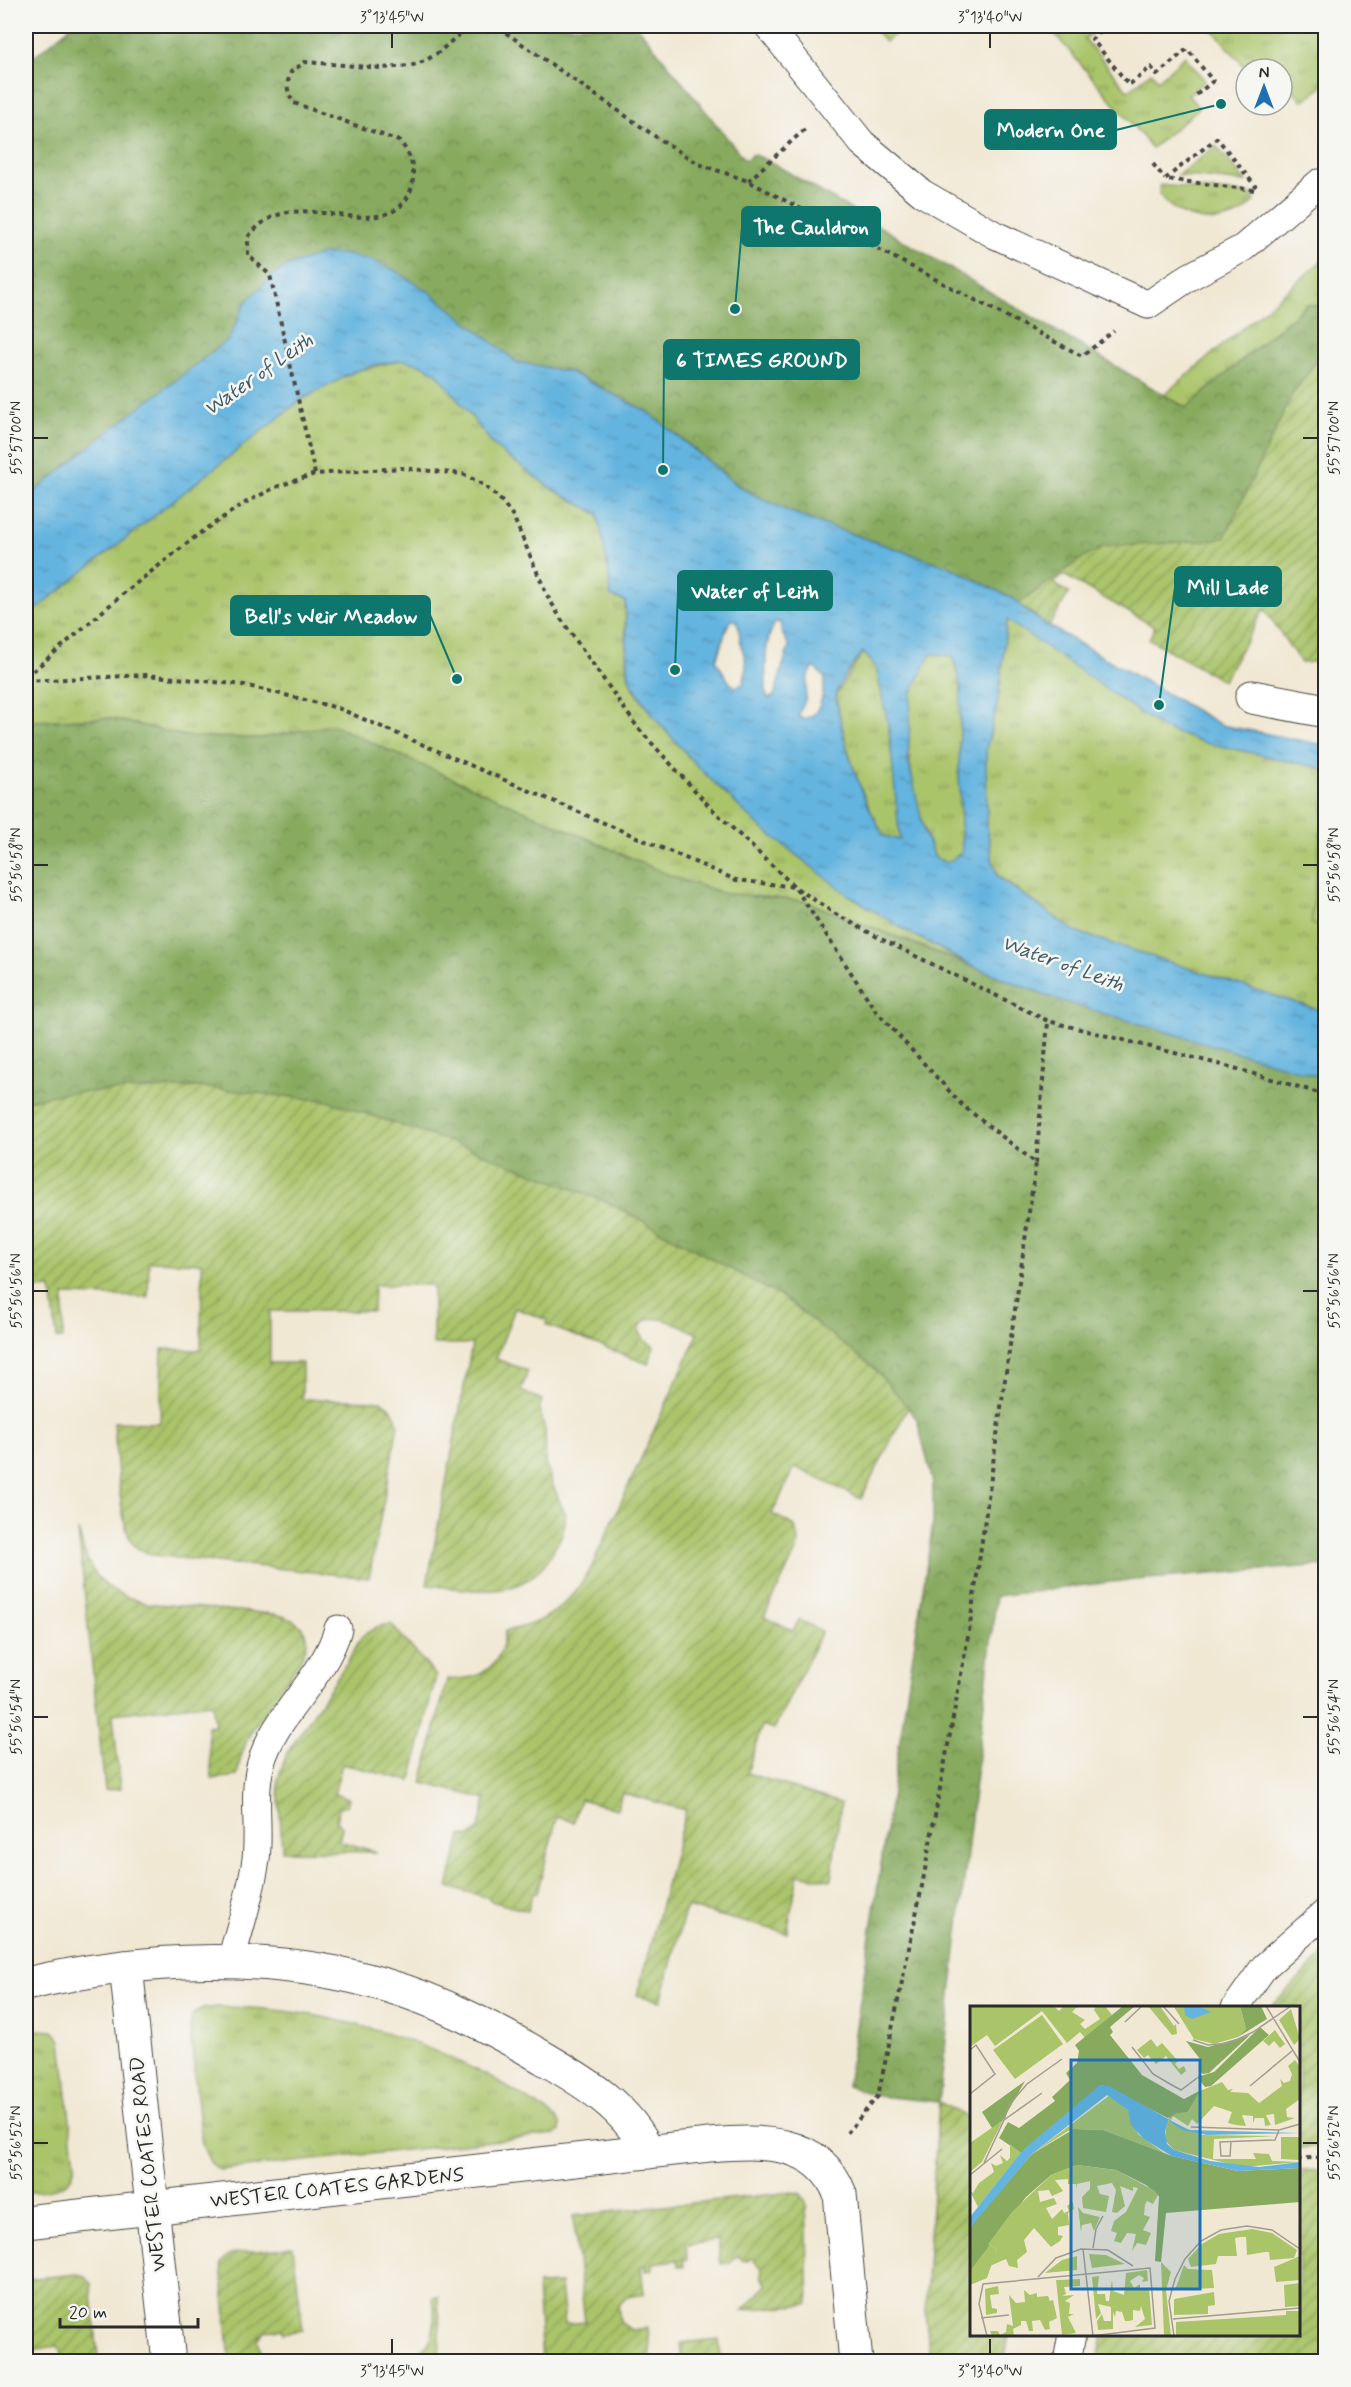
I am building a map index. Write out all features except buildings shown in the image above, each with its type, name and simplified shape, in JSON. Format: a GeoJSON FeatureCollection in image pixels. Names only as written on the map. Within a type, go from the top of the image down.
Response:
{"type":"FeatureCollection","features":[{"type":"Feature","properties":{"kind":"street"},"geometry":{"type":"LineString","coordinates":[[1252,697],[1326,711]]}},
{"type":"Feature","properties":{"kind":"street"},"geometry":{"type":"LineString","coordinates":[[26,1984],[85,1971],[231,1961],[287,1966],[385,1984],[473,2019],[552,2063],[599,2094],[634,2125],[648,2152]]}},
{"type":"Feature","properties":{"kind":"street","name":"WESTER COATES ROAD"},"geometry":{"type":"LineString","coordinates":[[126,1967],[169,2361]]}},
{"type":"Feature","properties":{"kind":"street","name":"WESTER COATES GARDENS"},"geometry":{"type":"LineString","coordinates":[[26,2222],[709,2145],[758,2143],[784,2147],[822,2163]]}},
{"type":"Feature","properties":{"kind":"street"},"geometry":{"type":"LineString","coordinates":[[822,2163],[834,2178],[840,2194],[856,2361]]}},
{"type":"Feature","properties":{"kind":"lane"},"geometry":{"type":"LineString","coordinates":[[768,26],[862,143],[922,193],[995,235],[1148,305],[1189,277],[1243,248],[1319,183]]}},
{"type":"Feature","properties":{"kind":"lane"},"geometry":{"type":"LineString","coordinates":[[231,1961],[256,1860],[258,1776],[261,1762],[269,1743],[328,1654],[338,1629]]}},
{"type":"Feature","properties":{"kind":"lane"},"geometry":{"type":"LineString","coordinates":[[1236,2006],[1264,1968],[1326,1912]]}},
{"type":"Feature","properties":{"kind":"lane"},"geometry":{"type":"LineString","coordinates":[[1067,2361],[1072,2336]]}},
{"type":"Feature","properties":{"kind":"path"},"geometry":{"type":"LineString","coordinates":[[315,474],[270,275],[248,254],[248,237],[260,223],[274,215],[305,211],[381,215],[399,207],[407,197],[413,182],[414,168],[409,154],[399,141],[293,102],[287,86],[291,72],[305,62],[381,68],[410,66],[439,52],[465,29],[498,26],[689,158],[708,168],[748,181],[1082,356],[1089,350]]}},
{"type":"Feature","properties":{"kind":"path"},"geometry":{"type":"LineString","coordinates":[[1108,26],[1092,39],[1129,85],[1151,67],[1157,75],[1187,49],[1213,81],[1195,96]]}},
{"type":"Feature","properties":{"kind":"path"},"geometry":{"type":"LineString","coordinates":[[748,181],[831,105]]}},
{"type":"Feature","properties":{"kind":"path"},"geometry":{"type":"LineString","coordinates":[[1326,116],[1326,128]]}},
{"type":"Feature","properties":{"kind":"path"},"geometry":{"type":"LineString","coordinates":[[1153,165],[1166,179],[1259,191],[1217,138],[1166,179]]}},
{"type":"Feature","properties":{"kind":"path"},"geometry":{"type":"LineString","coordinates":[[26,679],[124,593],[204,530],[243,504],[276,488],[315,474],[401,468],[463,474],[482,484],[499,498],[513,516],[552,603],[638,728],[710,807],[795,887],[834,913],[881,939],[1048,1021],[1234,1068],[1326,1095]]}},
{"type":"Feature","properties":{"kind":"path"},"geometry":{"type":"LineString","coordinates":[[26,679],[146,675],[244,686],[338,708],[736,880],[795,887]]}},
{"type":"Feature","properties":{"kind":"path"},"geometry":{"type":"LineString","coordinates":[[795,887],[876,1011],[962,1105],[1036,1163]]}},
{"type":"Feature","properties":{"kind":"path"},"geometry":{"type":"LineString","coordinates":[[822,2163],[878,2096],[922,1886],[969,1631],[1036,1163],[1048,1021]]}},
{"type":"Feature","properties":{"kind":"path"},"geometry":{"type":"LineString","coordinates":[[1300,2159],[1326,2157]]}},
{"type":"Feature","properties":{"kind":"green space"},"geometry":{"type":"Polygon","coordinates":[[[69,26],[637,26],[745,160],[753,154],[769,161],[1186,408],[1308,304],[1325,308],[1325,349],[1292,395],[1225,537],[1081,559],[1019,604],[1014,599],[950,567],[816,522],[777,506],[741,487],[672,431],[597,385],[570,372],[517,362],[503,352],[322,254],[286,267],[238,318],[229,339],[94,443],[26,499],[26,63],[69,26]]]}},
{"type":"Feature","properties":{"kind":"green space"},"geometry":{"type":"Polygon","coordinates":[[[872,26],[905,26],[885,42],[872,26]]]}},
{"type":"Feature","properties":{"kind":"green space"},"geometry":{"type":"Polygon","coordinates":[[[1048,26],[1100,26],[1085,39],[1128,91],[1151,72],[1158,80],[1185,56],[1205,81],[1188,95],[1199,108],[1152,148],[1048,26]]]}},
{"type":"Feature","properties":{"kind":"green space"},"geometry":{"type":"Polygon","coordinates":[[[1210,26],[1325,26],[1325,77],[1320,89],[1302,101],[1294,91],[1294,57],[1236,57],[1210,26]]]}},
{"type":"Feature","properties":{"kind":"green space"},"geometry":{"type":"Polygon","coordinates":[[[1216,146],[1246,182],[1178,175],[1216,146]]]}},
{"type":"Feature","properties":{"kind":"green space"},"geometry":{"type":"Polygon","coordinates":[[[1160,185],[1250,194],[1255,201],[1243,212],[1230,218],[1207,220],[1175,210],[1159,194],[1160,185]]]}},
{"type":"Feature","properties":{"kind":"green space"},"geometry":{"type":"Polygon","coordinates":[[[1325,258],[1325,308],[1307,304],[1187,408],[1164,395],[1325,258]]]}},
{"type":"Feature","properties":{"kind":"green space"},"geometry":{"type":"Polygon","coordinates":[[[1325,349],[1325,654],[1314,662],[1301,663],[1264,609],[1223,681],[1149,639],[1155,627],[1064,575],[1053,583],[1069,593],[1049,626],[1019,604],[1081,559],[1103,547],[1217,540],[1225,537],[1292,395],[1325,349]]]}},
{"type":"Feature","properties":{"kind":"green space"},"geometry":{"type":"Polygon","coordinates":[[[403,360],[423,365],[437,373],[496,448],[552,489],[598,514],[609,573],[610,596],[625,601],[627,671],[632,686],[649,711],[707,776],[776,839],[812,867],[888,919],[970,965],[804,901],[723,893],[676,878],[332,725],[261,738],[190,737],[109,718],[35,721],[26,724],[26,617],[301,400],[355,371],[403,360]]]}},
{"type":"Feature","properties":{"kind":"green space"},"geometry":{"type":"Polygon","coordinates":[[[1007,619],[1162,728],[1203,742],[1325,769],[1325,1012],[1076,932],[998,876],[992,858],[987,827],[986,750],[998,700],[1007,619]]]}},
{"type":"Feature","properties":{"kind":"green space"},"geometry":{"type":"Polygon","coordinates":[[[863,652],[876,667],[889,729],[900,840],[884,836],[875,820],[860,786],[839,713],[836,695],[863,652]]]}},
{"type":"Feature","properties":{"kind":"green space"},"geometry":{"type":"Polygon","coordinates":[[[931,654],[953,656],[961,687],[959,769],[962,853],[947,863],[935,858],[928,840],[916,800],[909,756],[908,714],[912,690],[931,654]]]}},
{"type":"Feature","properties":{"kind":"green space"},"geometry":{"type":"Polygon","coordinates":[[[109,718],[190,737],[261,738],[332,725],[676,878],[723,893],[804,901],[1058,1000],[1325,1078],[1325,1565],[1111,1582],[996,1596],[939,2102],[878,2096],[847,2086],[933,1523],[933,1483],[917,1419],[874,1368],[782,1297],[609,1203],[468,1148],[328,1101],[200,1087],[64,1093],[26,1101],[26,724],[35,721],[109,718]]]}},
{"type":"Feature","properties":{"kind":"green space"},"geometry":{"type":"Polygon","coordinates":[[[1325,791],[1325,926],[1311,924],[1325,791]]]}},
{"type":"Feature","properties":{"kind":"green space"},"geometry":{"type":"Polygon","coordinates":[[[200,1087],[328,1101],[468,1148],[609,1203],[782,1297],[874,1368],[908,1407],[861,1499],[795,1467],[772,1514],[795,1526],[799,1545],[764,1617],[793,1631],[799,1620],[822,1631],[774,1729],[762,1725],[747,1773],[841,1803],[831,1880],[798,1874],[787,1933],[686,1907],[661,2001],[637,1995],[686,1810],[622,1793],[617,1809],[580,1799],[574,1822],[557,1817],[537,1893],[532,1894],[528,1911],[448,1887],[461,1835],[468,1837],[478,1831],[486,1799],[422,1783],[447,1679],[470,1677],[488,1669],[499,1654],[505,1631],[533,1624],[555,1611],[574,1594],[590,1570],[698,1334],[665,1320],[649,1319],[643,1323],[639,1331],[645,1341],[654,1346],[648,1364],[546,1325],[547,1320],[515,1308],[496,1359],[528,1371],[521,1391],[542,1400],[540,1412],[545,1430],[547,1466],[562,1506],[565,1522],[563,1532],[548,1559],[536,1573],[509,1588],[477,1590],[427,1585],[472,1344],[433,1344],[433,1285],[374,1285],[373,1311],[270,1311],[270,1363],[302,1363],[302,1399],[381,1401],[396,1417],[398,1425],[369,1578],[160,1556],[143,1551],[134,1545],[125,1523],[122,1506],[114,1422],[160,1423],[162,1349],[201,1350],[202,1263],[149,1261],[148,1297],[64,1295],[63,1339],[57,1338],[51,1288],[26,1290],[26,1101],[64,1093],[200,1087]]]}},
{"type":"Feature","properties":{"kind":"green space"},"geometry":{"type":"Polygon","coordinates":[[[26,1482],[34,1552],[26,1556],[26,1482]]]}},
{"type":"Feature","properties":{"kind":"green space"},"geometry":{"type":"Polygon","coordinates":[[[78,1530],[92,1569],[107,1586],[118,1593],[146,1603],[274,1614],[291,1619],[304,1630],[307,1641],[305,1649],[293,1672],[251,1732],[242,1754],[237,1776],[212,1779],[207,1726],[215,1725],[212,1703],[113,1714],[120,1789],[105,1790],[78,1530]]]}},
{"type":"Feature","properties":{"kind":"green space"},"geometry":{"type":"Polygon","coordinates":[[[391,1624],[436,1676],[411,1781],[342,1764],[334,1794],[349,1798],[347,1806],[339,1808],[336,1821],[342,1827],[339,1841],[377,1852],[282,1851],[278,1779],[287,1753],[362,1636],[378,1626],[391,1624]]]}},
{"type":"Feature","properties":{"kind":"green space"},"geometry":{"type":"Polygon","coordinates":[[[1325,1953],[1325,2146],[1300,2149],[1300,2006],[1272,2006],[1325,1953]]]}},
{"type":"Feature","properties":{"kind":"green space"},"geometry":{"type":"Polygon","coordinates":[[[218,2007],[294,2012],[368,2028],[404,2039],[474,2069],[507,2087],[557,2119],[560,2131],[555,2134],[220,2170],[211,2164],[202,2145],[190,2027],[193,2014],[203,2009],[218,2007]]]}},
{"type":"Feature","properties":{"kind":"green space"},"geometry":{"type":"Polygon","coordinates":[[[39,2030],[53,2031],[61,2040],[75,2165],[69,2180],[57,2188],[26,2192],[26,2034],[39,2030]]]}},
{"type":"Feature","properties":{"kind":"green space"},"geometry":{"type":"Polygon","coordinates":[[[939,2102],[970,2118],[970,2336],[1009,2336],[1004,2361],[930,2361],[925,2311],[939,2102]]]}},
{"type":"Feature","properties":{"kind":"green space"},"geometry":{"type":"Polygon","coordinates":[[[1322,2170],[1323,2184],[1326,2184],[1325,2361],[1098,2361],[1103,2336],[1300,2336],[1300,2171],[1322,2170]]]}},
{"type":"Feature","properties":{"kind":"green space"},"geometry":{"type":"Polygon","coordinates":[[[792,2192],[801,2194],[806,2202],[809,2304],[743,2310],[767,2285],[761,2277],[762,2268],[752,2258],[743,2261],[738,2255],[730,2263],[721,2264],[718,2240],[686,2244],[687,2260],[683,2260],[684,2266],[679,2266],[677,2260],[652,2263],[652,2270],[645,2271],[645,2266],[641,2266],[644,2294],[627,2297],[618,2306],[620,2322],[631,2330],[648,2328],[651,2361],[542,2361],[537,2285],[561,2284],[565,2324],[585,2322],[573,2216],[792,2192]]]}},
{"type":"Feature","properties":{"kind":"green space"},"geometry":{"type":"Polygon","coordinates":[[[293,2247],[303,2330],[283,2333],[282,2329],[266,2331],[258,2340],[264,2361],[230,2361],[221,2263],[230,2254],[293,2247]]]}},
{"type":"Feature","properties":{"kind":"green space"},"geometry":{"type":"Polygon","coordinates":[[[78,2274],[86,2277],[91,2284],[98,2356],[61,2360],[61,2350],[56,2346],[26,2351],[26,2279],[78,2274]]]}},
{"type":"Feature","properties":{"kind":"green space"},"geometry":{"type":"Polygon","coordinates":[[[438,2296],[439,2361],[401,2361],[413,2356],[428,2344],[434,2328],[433,2297],[438,2296]]]}},
{"type":"Feature","properties":{"kind":"green space"},"geometry":{"type":"Polygon","coordinates":[[[719,2339],[721,2361],[683,2361],[681,2343],[719,2339]]]}},
{"type":"Feature","properties":{"kind":"water"},"geometry":{"type":"Polygon","coordinates":[[[322,254],[344,254],[370,260],[394,270],[431,293],[517,362],[570,372],[648,412],[741,488],[816,522],[950,567],[1014,599],[1027,612],[1049,626],[1221,725],[1325,745],[1325,769],[1202,742],[1162,728],[1007,620],[998,700],[986,750],[987,827],[998,877],[1076,932],[1325,1012],[1325,1078],[1058,1000],[970,965],[908,932],[847,894],[759,826],[696,765],[654,717],[629,679],[625,601],[610,596],[609,573],[598,514],[552,489],[496,448],[437,373],[423,365],[403,360],[379,364],[355,371],[301,400],[26,617],[26,499],[94,443],[229,339],[246,302],[273,275],[286,267],[322,254]],[[732,620],[727,627],[716,661],[730,683],[736,687],[743,684],[746,661],[736,620],[732,620]],[[780,622],[775,623],[771,630],[766,657],[766,694],[769,699],[774,696],[789,646],[782,633],[780,622]],[[863,652],[837,690],[836,700],[856,775],[884,836],[900,840],[889,729],[876,667],[863,652]],[[931,654],[911,694],[908,759],[925,835],[935,858],[947,863],[962,852],[959,769],[961,687],[953,656],[931,654]],[[814,667],[808,676],[805,701],[799,713],[800,718],[812,716],[817,711],[823,691],[825,678],[814,667]]]}},
{"type":"Feature","properties":{"kind":"place","name":"Modern One"},"geometry":{"type":"Point","coordinates":[1221,104]}},
{"type":"Feature","properties":{"kind":"place","name":"The Cauldron"},"geometry":{"type":"Point","coordinates":[735,309]}},
{"type":"Feature","properties":{"kind":"place","name":"6 TIMES GROUND"},"geometry":{"type":"Point","coordinates":[663,470]}},
{"type":"Feature","properties":{"kind":"place","name":"Water of Leith"},"geometry":{"type":"Point","coordinates":[675,670]}},
{"type":"Feature","properties":{"kind":"place","name":"Bell's Weir Meadow"},"geometry":{"type":"Point","coordinates":[457,679]}},
{"type":"Feature","properties":{"kind":"place","name":"Mill Lade"},"geometry":{"type":"Point","coordinates":[1159,705]}}]}
